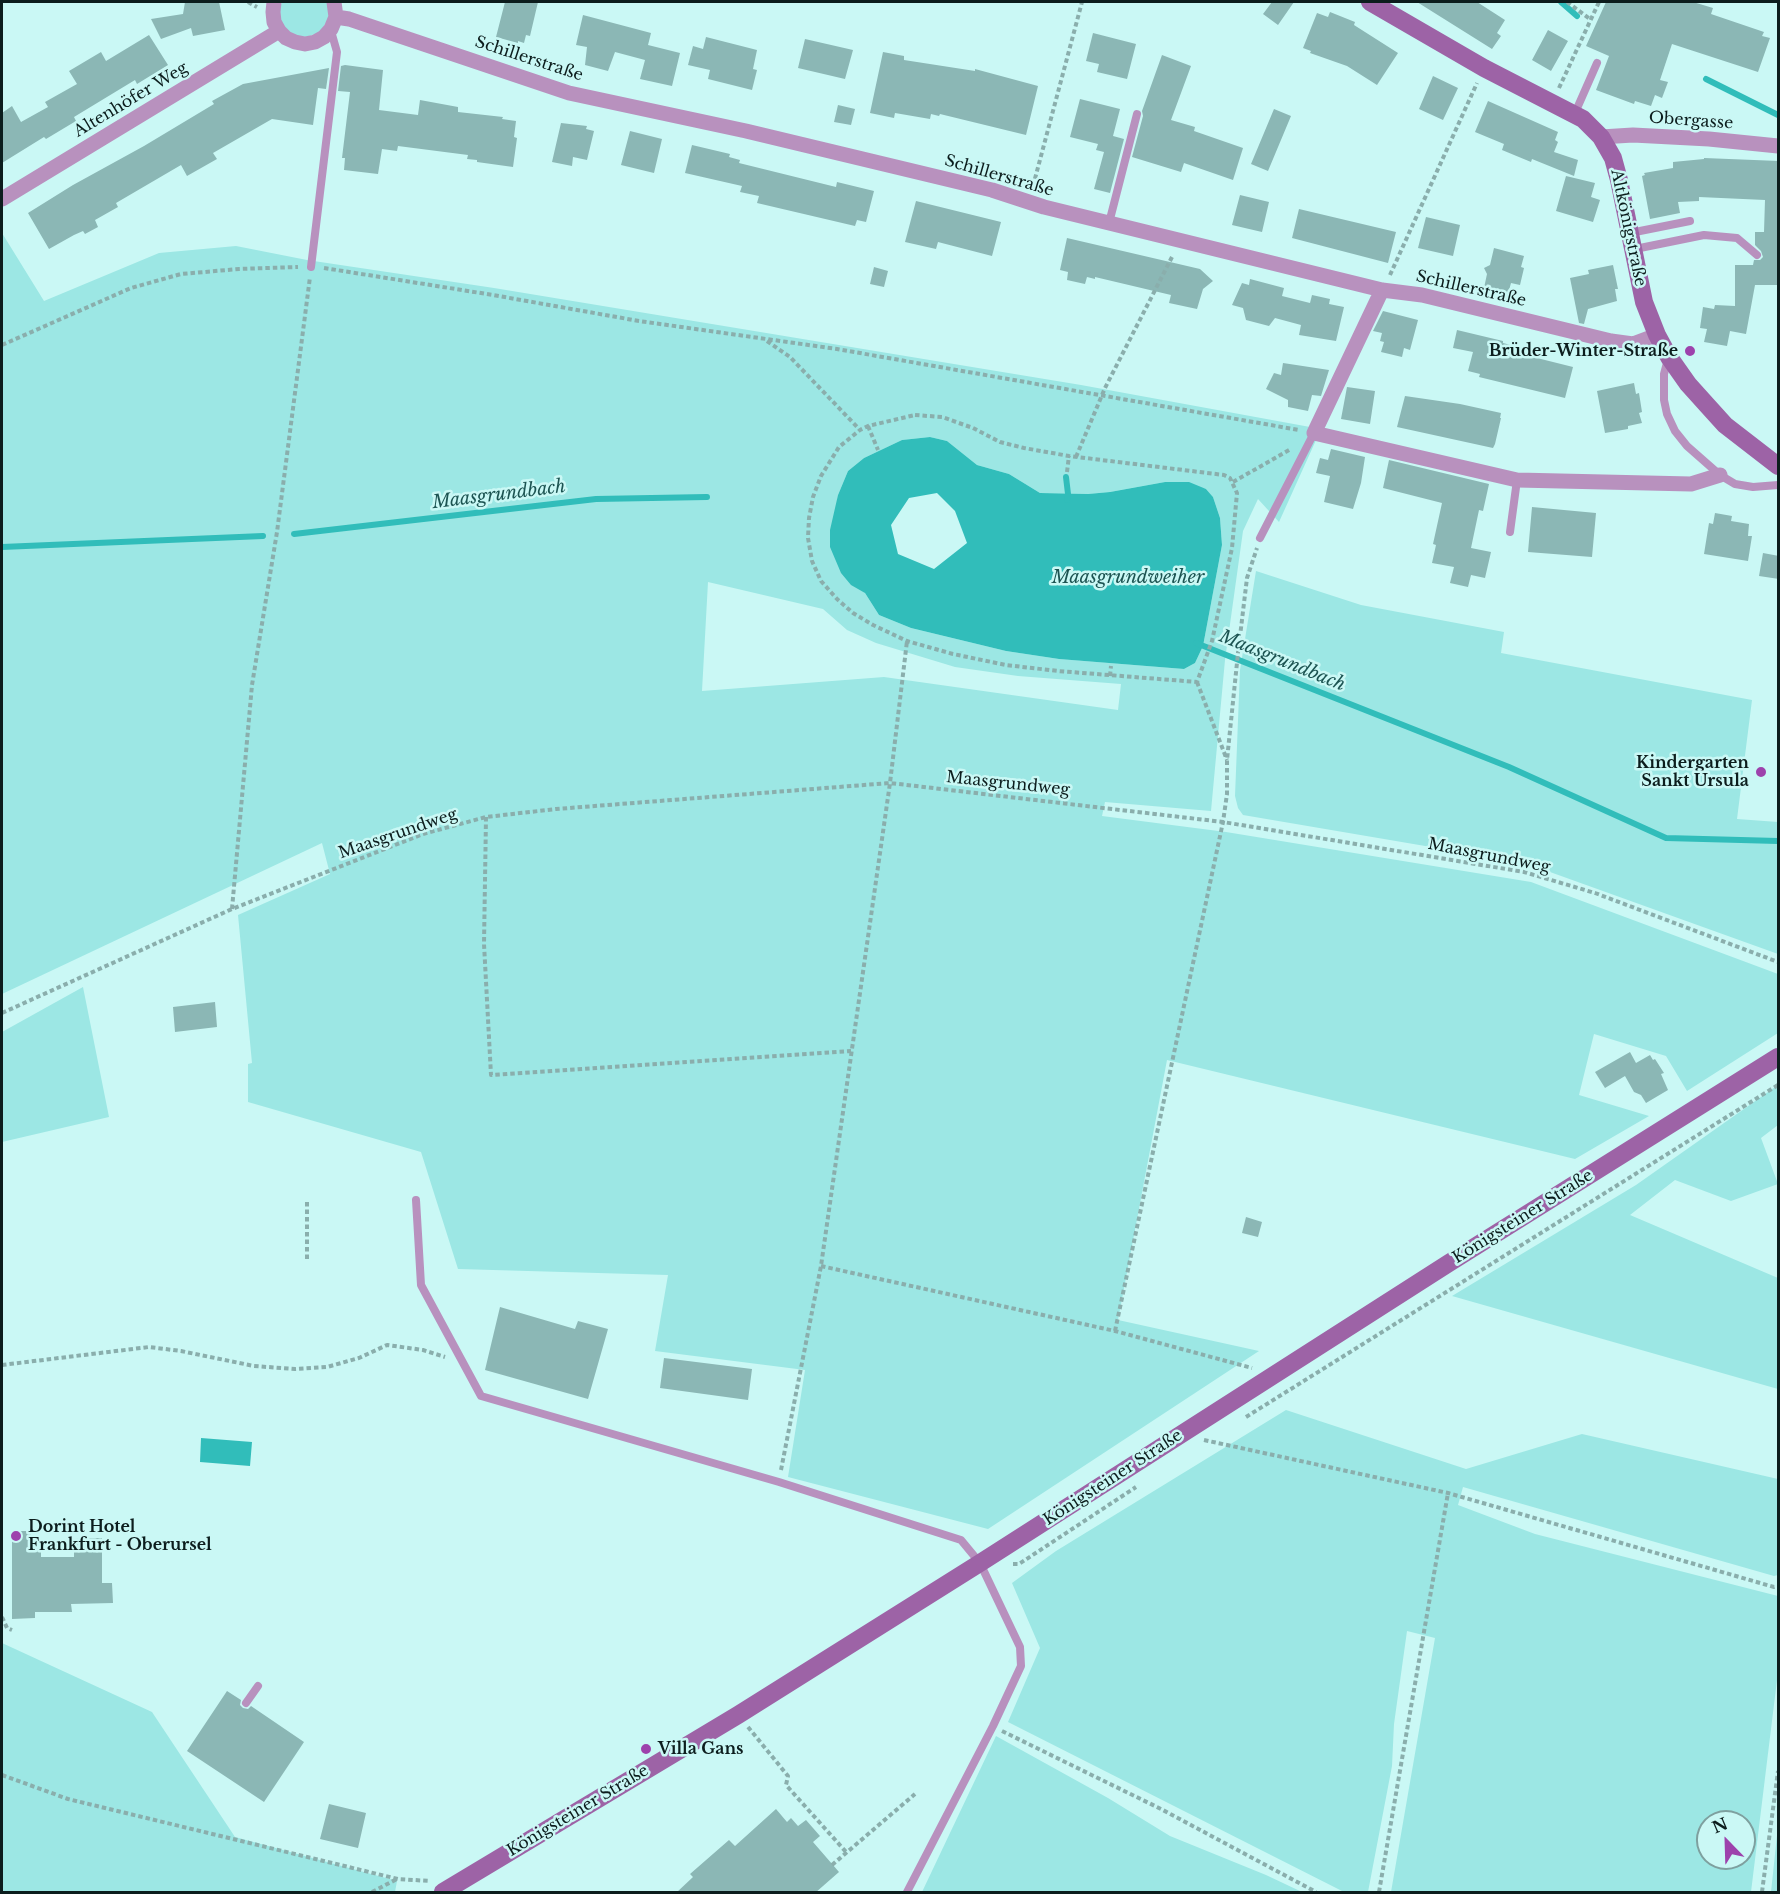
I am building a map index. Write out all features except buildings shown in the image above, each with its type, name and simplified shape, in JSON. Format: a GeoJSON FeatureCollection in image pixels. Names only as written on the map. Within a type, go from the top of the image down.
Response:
{"type":"FeatureCollection","features":[{"type":"Feature","properties":{"kind":"main road","name":"Altkönigstraße"},"geometry":{"type":"LineString","coordinates":[[1370,2],[1484,69],[1583,119],[1601,137],[1613,158],[1644,302],[1657,335],[1688,384],[1725,424],[1779,466]]}},
{"type":"Feature","properties":{"kind":"main road","name":"Königsteiner Straße"},"geometry":{"type":"LineString","coordinates":[[440,1889],[738,1715],[1779,1057]]}},
{"type":"Feature","properties":{"kind":"street"},"geometry":{"type":"LineString","coordinates":[[274,2],[274,22],[279,31],[286,38],[305,44],[315,42],[333,23],[334,2]]}},
{"type":"Feature","properties":{"kind":"street","name":"Schillerstraße"},"geometry":{"type":"LineString","coordinates":[[333,23],[358,22],[568,93],[746,130],[992,190],[1109,223],[1382,290],[1422,295],[1611,341],[1634,344],[1657,335]]}},
{"type":"Feature","properties":{"kind":"street","name":"Altenhöfer Weg"},"geometry":{"type":"LineString","coordinates":[[2,199],[279,31]]}},
{"type":"Feature","properties":{"kind":"street","name":"Obergasse"},"geometry":{"type":"LineString","coordinates":[[1601,137],[1633,135],[1779,146]]}},
{"type":"Feature","properties":{"kind":"street"},"geometry":{"type":"LineString","coordinates":[[1382,290],[1314,433],[1517,480],[1691,484],[1720,475]]}},
{"type":"Feature","properties":{"kind":"lane"},"geometry":{"type":"LineString","coordinates":[[311,267],[337,52],[333,23]]}},
{"type":"Feature","properties":{"kind":"lane"},"geometry":{"type":"LineString","coordinates":[[1574,115],[1597,63]]}},
{"type":"Feature","properties":{"kind":"lane"},"geometry":{"type":"LineString","coordinates":[[1109,223],[1137,114]]}},
{"type":"Feature","properties":{"kind":"lane"},"geometry":{"type":"LineString","coordinates":[[1632,241],[1690,221]]}},
{"type":"Feature","properties":{"kind":"lane"},"geometry":{"type":"LineString","coordinates":[[1632,241],[1704,235],[1737,238],[1757,255]]}},
{"type":"Feature","properties":{"kind":"lane"},"geometry":{"type":"LineString","coordinates":[[1669,357],[1664,374],[1664,400],[1667,414],[1687,446],[1720,475],[1735,484],[1753,487],[1779,485]]}},
{"type":"Feature","properties":{"kind":"lane"},"geometry":{"type":"LineString","coordinates":[[1260,538],[1314,433]]}},
{"type":"Feature","properties":{"kind":"lane"},"geometry":{"type":"LineString","coordinates":[[1510,532],[1517,480]]}},
{"type":"Feature","properties":{"kind":"lane"},"geometry":{"type":"LineString","coordinates":[[416,1200],[422,1285],[481,1396],[779,1482],[961,1540],[980,1563],[1020,1647],[1022,1666],[908,1893]]}},
{"type":"Feature","properties":{"kind":"lane"},"geometry":{"type":"LineString","coordinates":[[246,1703],[258,1686]]}},
{"type":"Feature","properties":{"kind":"path"},"geometry":{"type":"LineString","coordinates":[[248,2],[258,7]]}},
{"type":"Feature","properties":{"kind":"path"},"geometry":{"type":"LineString","coordinates":[[1029,202],[1082,2]]}},
{"type":"Feature","properties":{"kind":"path"},"geometry":{"type":"LineString","coordinates":[[1567,2],[1590,20]]}},
{"type":"Feature","properties":{"kind":"path"},"geometry":{"type":"LineString","coordinates":[[1552,103],[1599,2]]}},
{"type":"Feature","properties":{"kind":"path"},"geometry":{"type":"LineString","coordinates":[[1382,290],[1484,69]]}},
{"type":"Feature","properties":{"kind":"path"},"geometry":{"type":"LineString","coordinates":[[1076,457],[1102,395],[1180,241]]}},
{"type":"Feature","properties":{"kind":"path"},"geometry":{"type":"LineString","coordinates":[[232,909],[252,685],[277,532],[311,267]]}},
{"type":"Feature","properties":{"kind":"path"},"geometry":{"type":"LineString","coordinates":[[2,345],[131,288],[181,273],[311,267],[639,321],[837,349],[1314,433]]}},
{"type":"Feature","properties":{"kind":"path"},"geometry":{"type":"LineString","coordinates":[[764,339],[790,357],[860,430]]}},
{"type":"Feature","properties":{"kind":"path"},"geometry":{"type":"LineString","coordinates":[[1197,682],[1110,676],[1006,664],[953,654],[907,641],[873,625],[853,613],[837,599],[821,581],[812,561],[808,538],[808,518],[821,476],[839,447],[860,430],[915,415],[942,417],[973,428],[1000,442],[1069,456],[1224,475],[1233,482],[1237,493],[1232,548],[1212,641],[1197,682],[1227,760]]}},
{"type":"Feature","properties":{"kind":"path"},"geometry":{"type":"LineString","coordinates":[[868,426],[878,450]]}},
{"type":"Feature","properties":{"kind":"path"},"geometry":{"type":"LineString","coordinates":[[1233,482],[1314,433]]}},
{"type":"Feature","properties":{"kind":"path"},"geometry":{"type":"LineString","coordinates":[[1067,472],[1069,456]]}},
{"type":"Feature","properties":{"kind":"path"},"geometry":{"type":"LineString","coordinates":[[1115,1331],[1223,822],[1227,794],[1227,760],[1247,578],[1260,538]]}},
{"type":"Feature","properties":{"kind":"path"},"geometry":{"type":"LineString","coordinates":[[779,1482],[821,1266],[890,783],[907,641]]}},
{"type":"Feature","properties":{"kind":"path"},"geometry":{"type":"LineString","coordinates":[[1110,676],[1111,666]]}},
{"type":"Feature","properties":{"kind":"path","name":"Maasgrundweg"},"geometry":{"type":"LineString","coordinates":[[2,1013],[232,909],[423,834],[486,817],[556,809],[890,783],[1223,822],[1524,872],[1595,893],[1779,962]]}},
{"type":"Feature","properties":{"kind":"path"},"geometry":{"type":"LineString","coordinates":[[486,817],[484,944],[491,1075],[851,1051]]}},
{"type":"Feature","properties":{"kind":"path"},"geometry":{"type":"LineString","coordinates":[[1238,1422],[1779,1084]]}},
{"type":"Feature","properties":{"kind":"path"},"geometry":{"type":"LineString","coordinates":[[307,1202],[307,1261]]}},
{"type":"Feature","properties":{"kind":"path"},"geometry":{"type":"LineString","coordinates":[[821,1266],[1115,1331],[1258,1370],[1271,1377]]}},
{"type":"Feature","properties":{"kind":"path"},"geometry":{"type":"LineString","coordinates":[[2,1365],[149,1347],[254,1366],[295,1369],[327,1366],[359,1358],[387,1345],[412,1348],[462,1360]]}},
{"type":"Feature","properties":{"kind":"path"},"geometry":{"type":"LineString","coordinates":[[1199,1447],[1219,1434]]}},
{"type":"Feature","properties":{"kind":"path"},"geometry":{"type":"LineString","coordinates":[[1179,1436],[1209,1440],[1448,1493],[1774,1587],[1779,1586]]}},
{"type":"Feature","properties":{"kind":"path"},"geometry":{"type":"LineString","coordinates":[[980,1563],[1018,1564],[1139,1486]]}},
{"type":"Feature","properties":{"kind":"path"},"geometry":{"type":"LineString","coordinates":[[1379,1893],[1448,1493]]}},
{"type":"Feature","properties":{"kind":"path"},"geometry":{"type":"LineString","coordinates":[[2,1617],[7,1628],[12,1630]]}},
{"type":"Feature","properties":{"kind":"path"},"geometry":{"type":"LineString","coordinates":[[738,1715],[788,1776],[786,1785],[847,1853]]}},
{"type":"Feature","properties":{"kind":"path"},"geometry":{"type":"LineString","coordinates":[[993,1726],[1161,1809],[1316,1893]]}},
{"type":"Feature","properties":{"kind":"path"},"geometry":{"type":"LineString","coordinates":[[1762,1893],[1779,1771]]}},
{"type":"Feature","properties":{"kind":"path"},"geometry":{"type":"LineString","coordinates":[[2,1775],[68,1799],[440,1889]]}},
{"type":"Feature","properties":{"kind":"path"},"geometry":{"type":"LineString","coordinates":[[832,1865],[915,1794]]}},
{"type":"Feature","properties":{"kind":"path"},"geometry":{"type":"LineString","coordinates":[[372,1893],[398,1879]]}},
{"type":"Feature","properties":{"kind":"path"},"geometry":{"type":"LineString","coordinates":[[1299,1893],[1302,1885]]}},
{"type":"Feature","properties":{"kind":"shaded area"},"geometry":{"type":"Polygon","coordinates":[[[282,2],[327,2],[330,15],[321,32],[306,37],[297,36],[283,28],[278,12],[282,2]]]}},
{"type":"Feature","properties":{"kind":"shaded area"},"geometry":{"type":"Polygon","coordinates":[[[2,233],[44,301],[159,253],[236,246],[307,260],[494,288],[1081,385],[1321,429],[1279,522],[1258,499],[1243,531],[1225,660],[1211,811],[1105,802],[1102,816],[1226,832],[1531,882],[1778,974],[1778,1033],[1687,1091],[1666,1056],[1594,1034],[1579,1095],[1649,1116],[1575,1159],[1167,1060],[1118,1320],[1259,1351],[988,1529],[788,1477],[805,1370],[655,1351],[668,1275],[458,1269],[421,1152],[248,1102],[248,1064],[252,1063],[238,915],[330,874],[322,843],[2,994],[2,233]],[[930,437],[902,440],[864,458],[848,471],[838,495],[837,505],[865,593],[879,615],[911,628],[1006,651],[1059,659],[1184,669],[1195,663],[1203,646],[1222,545],[1220,518],[1213,497],[1206,489],[1165,482],[1088,494],[1040,493],[1009,474],[977,465],[947,441],[930,437]],[[708,582],[702,691],[884,677],[1118,710],[1121,684],[1018,676],[955,667],[876,643],[847,630],[823,609],[708,582]]]}},
{"type":"Feature","properties":{"kind":"shaded area"},"geometry":{"type":"Polygon","coordinates":[[[1256,571],[1361,605],[1504,632],[1501,653],[1752,700],[1737,819],[1778,822],[1778,954],[1525,863],[1243,815],[1238,808],[1235,796],[1240,670],[1256,571]]]}},
{"type":"Feature","properties":{"kind":"shaded area"},"geometry":{"type":"Polygon","coordinates":[[[83,987],[109,1117],[2,1142],[2,1032],[83,987]]]}},
{"type":"Feature","properties":{"kind":"shaded area"},"geometry":{"type":"Polygon","coordinates":[[[1778,1085],[1778,1125],[1761,1138],[1778,1184],[1731,1201],[1675,1180],[1630,1215],[1778,1278],[1778,1389],[1452,1296],[1636,1185],[1778,1085]]]}},
{"type":"Feature","properties":{"kind":"shaded area"},"geometry":{"type":"Polygon","coordinates":[[[1286,1410],[1466,1469],[1582,1434],[1778,1479],[1778,1575],[1774,1576],[1463,1487],[1458,1505],[1535,1534],[1778,1596],[1778,1672],[1756,1851],[1756,1810],[1696,1810],[1696,1870],[1754,1870],[1751,1892],[1391,1892],[1435,1638],[1407,1631],[1394,1724],[1392,1766],[1368,1892],[1344,1892],[1008,1722],[1040,1648],[1012,1583],[1056,1551],[1286,1410]]]}},
{"type":"Feature","properties":{"kind":"shaded area"},"geometry":{"type":"Polygon","coordinates":[[[2,1643],[152,1712],[235,1837],[397,1881],[395,1892],[2,1892],[2,1643]]]}},
{"type":"Feature","properties":{"kind":"shaded area"},"geometry":{"type":"Polygon","coordinates":[[[996,1736],[1108,1798],[1170,1836],[1302,1892],[922,1892],[996,1736]]]}},
{"type":"Feature","properties":{"kind":"shaded area"},"geometry":{"type":"Polygon","coordinates":[[[1778,1826],[1778,1892],[1771,1892],[1778,1826]]]}},
{"type":"Feature","properties":{"kind":"water","name":"Maasgrundweiher"},"geometry":{"type":"Polygon","coordinates":[[[930,437],[947,441],[977,465],[1009,474],[1040,493],[1088,494],[1165,482],[1189,482],[1206,489],[1213,497],[1220,518],[1222,545],[1203,646],[1195,663],[1184,669],[1059,659],[1006,651],[911,628],[879,615],[865,593],[851,585],[841,573],[830,547],[830,530],[838,495],[848,471],[864,458],[902,440],[930,437]],[[937,493],[909,498],[891,525],[898,554],[934,569],[967,543],[955,511],[937,493]]]}},
{"type":"Feature","properties":{"kind":"water"},"geometry":{"type":"Polygon","coordinates":[[[201,1438],[252,1442],[250,1466],[200,1462],[201,1438]]]}},
{"type":"Feature","properties":{"kind":"waterway"},"geometry":{"type":"LineString","coordinates":[[1561,2],[1577,16]]}},
{"type":"Feature","properties":{"kind":"waterway"},"geometry":{"type":"LineString","coordinates":[[1706,79],[1778,115]]}},
{"type":"Feature","properties":{"kind":"waterway"},"geometry":{"type":"LineString","coordinates":[[1066,477],[1067,500]]}},
{"type":"Feature","properties":{"kind":"waterway","name":"Maasgrundbach"},"geometry":{"type":"LineString","coordinates":[[294,534],[596,499],[707,497]]}},
{"type":"Feature","properties":{"kind":"waterway","name":"Maasgrundbach"},"geometry":{"type":"LineString","coordinates":[[2,547],[263,536]]}},
{"type":"Feature","properties":{"kind":"waterway","name":"Maasgrundbach"},"geometry":{"type":"LineString","coordinates":[[1196,643],[1509,767],[1666,838],[1778,841]]}},
{"type":"Feature","properties":{"kind":"place","name":"Brüder-Winter-Straße"},"geometry":{"type":"Point","coordinates":[1690,351]}},
{"type":"Feature","properties":{"kind":"place","name":"Kindergarten Sankt Ursula"},"geometry":{"type":"Point","coordinates":[1761,772]}},
{"type":"Feature","properties":{"kind":"place","name":"Dorint Hotel Frankfurt - Oberursel"},"geometry":{"type":"Point","coordinates":[16,1536]}},
{"type":"Feature","properties":{"kind":"place","name":"Villa Gans"},"geometry":{"type":"Point","coordinates":[646,1749]}}]}
